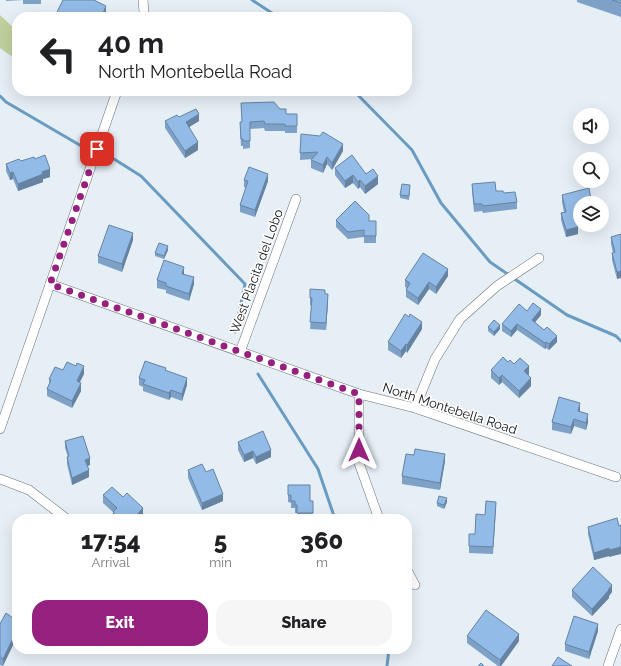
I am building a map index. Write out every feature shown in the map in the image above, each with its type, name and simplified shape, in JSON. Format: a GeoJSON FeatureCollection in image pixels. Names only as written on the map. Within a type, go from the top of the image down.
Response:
{"type":"FeatureCollection","features":[{"type":"Feature","properties":{"kind":"street"},"geometry":{"type":"LineString","coordinates":[[143,0],[144,12]]}},
{"type":"Feature","properties":{"kind":"street"},"geometry":{"type":"LineString","coordinates":[[0,429],[115,96]]}},
{"type":"Feature","properties":{"kind":"street","name":"West Placita del Lobo"},"geometry":{"type":"LineString","coordinates":[[240,352],[296,198]]}},
{"type":"Feature","properties":{"kind":"street"},"geometry":{"type":"LineString","coordinates":[[415,408],[435,359],[460,319],[496,286],[539,258]]}},
{"type":"Feature","properties":{"kind":"street","name":"North Montebella Road"},"geometry":{"type":"LineString","coordinates":[[50,284],[359,394],[415,408],[616,477]]}},
{"type":"Feature","properties":{"kind":"street"},"geometry":{"type":"LineString","coordinates":[[359,394],[359,463],[377,514]]}},
{"type":"Feature","properties":{"kind":"street"},"geometry":{"type":"LineString","coordinates":[[0,480],[29,490],[60,514]]}},
{"type":"Feature","properties":{"kind":"street"},"geometry":{"type":"LineString","coordinates":[[412,579],[415,584]]}},
{"type":"Feature","properties":{"kind":"street"},"geometry":{"type":"LineString","coordinates":[[608,666],[621,629]]}},
{"type":"Feature","properties":{"kind":"green space"},"geometry":{"type":"Polygon","coordinates":[[[0,15],[12,26],[12,56],[0,48],[0,15]]]}},
{"type":"Feature","properties":{"kind":"building"},"geometry":{"type":"Polygon","coordinates":[[[63,0],[94,0],[106,6],[103,12],[57,12],[63,0]]]}},
{"type":"Feature","properties":{"kind":"building"},"geometry":{"type":"Polygon","coordinates":[[[612,0],[621,0],[621,3],[612,0]]]}},
{"type":"Feature","properties":{"kind":"building"},"geometry":{"type":"Polygon","coordinates":[[[274,102],[280,109],[286,109],[286,114],[297,114],[297,126],[285,126],[285,124],[265,124],[264,121],[250,122],[250,141],[243,141],[243,139],[241,139],[240,122],[242,122],[241,103],[274,102]]]}},
{"type":"Feature","properties":{"kind":"building"},"geometry":{"type":"Polygon","coordinates":[[[196,109],[199,114],[186,122],[198,142],[185,151],[165,121],[177,115],[179,117],[196,109]]]}},
{"type":"Feature","properties":{"kind":"building"},"geometry":{"type":"Polygon","coordinates":[[[323,132],[343,144],[332,163],[327,157],[323,165],[311,160],[318,152],[300,153],[301,134],[320,136],[323,132]]]}},
{"type":"Feature","properties":{"kind":"building"},"geometry":{"type":"Polygon","coordinates":[[[45,155],[50,169],[42,172],[43,174],[18,184],[13,172],[10,173],[6,164],[19,159],[21,161],[34,157],[35,159],[45,155]]]}},
{"type":"Feature","properties":{"kind":"building"},"geometry":{"type":"Polygon","coordinates":[[[352,155],[366,174],[373,169],[378,176],[365,186],[360,180],[358,182],[353,175],[345,181],[335,168],[352,155]]]}},
{"type":"Feature","properties":{"kind":"building"},"geometry":{"type":"Polygon","coordinates":[[[249,167],[268,174],[255,210],[240,205],[248,181],[244,180],[249,167]]]}},
{"type":"Feature","properties":{"kind":"building"},"geometry":{"type":"Polygon","coordinates":[[[495,182],[496,191],[503,191],[504,193],[515,192],[517,202],[483,206],[482,204],[474,204],[472,184],[495,182]]]}},
{"type":"Feature","properties":{"kind":"building"},"geometry":{"type":"Polygon","coordinates":[[[402,184],[410,185],[409,196],[400,195],[402,184]]]}},
{"type":"Feature","properties":{"kind":"building"},"geometry":{"type":"Polygon","coordinates":[[[589,188],[590,196],[573,196],[573,228],[566,230],[561,213],[566,212],[562,195],[589,188]]]}},
{"type":"Feature","properties":{"kind":"building"},"geometry":{"type":"Polygon","coordinates":[[[355,201],[369,215],[369,221],[376,221],[376,236],[364,236],[364,230],[348,232],[336,220],[355,201]]]}},
{"type":"Feature","properties":{"kind":"building"},"geometry":{"type":"Polygon","coordinates":[[[109,225],[133,233],[122,264],[98,256],[109,225]]]}},
{"type":"Feature","properties":{"kind":"building"},"geometry":{"type":"Polygon","coordinates":[[[621,234],[621,271],[617,272],[612,253],[615,252],[611,237],[621,234]]]}},
{"type":"Feature","properties":{"kind":"building"},"geometry":{"type":"Polygon","coordinates":[[[159,243],[168,246],[164,256],[155,253],[159,243]]]}},
{"type":"Feature","properties":{"kind":"building"},"geometry":{"type":"Polygon","coordinates":[[[423,253],[448,269],[436,287],[429,282],[418,298],[406,290],[410,283],[405,280],[423,253]]]}},
{"type":"Feature","properties":{"kind":"building"},"geometry":{"type":"Polygon","coordinates":[[[164,260],[184,267],[182,274],[194,277],[189,294],[166,286],[166,283],[157,280],[164,260]]]}},
{"type":"Feature","properties":{"kind":"building"},"geometry":{"type":"Polygon","coordinates":[[[310,289],[325,290],[325,294],[328,294],[326,323],[310,322],[312,298],[310,298],[310,289]]]}},
{"type":"Feature","properties":{"kind":"building"},"geometry":{"type":"Polygon","coordinates":[[[533,303],[541,309],[532,320],[544,330],[547,327],[557,336],[549,344],[546,342],[545,343],[517,324],[511,331],[502,324],[519,304],[527,311],[533,303]]]}},
{"type":"Feature","properties":{"kind":"building"},"geometry":{"type":"Polygon","coordinates":[[[405,314],[409,317],[410,314],[422,322],[407,345],[406,344],[401,351],[388,342],[405,314]]]}},
{"type":"Feature","properties":{"kind":"building"},"geometry":{"type":"Polygon","coordinates":[[[494,320],[500,325],[494,332],[488,327],[494,320]]]}},
{"type":"Feature","properties":{"kind":"building"},"geometry":{"type":"Polygon","coordinates":[[[503,357],[508,362],[510,360],[514,364],[520,358],[529,366],[524,371],[531,378],[519,391],[502,375],[499,378],[491,370],[503,357]]]}},
{"type":"Feature","properties":{"kind":"building"},"geometry":{"type":"Polygon","coordinates":[[[145,361],[166,368],[165,370],[187,378],[182,394],[171,390],[169,393],[143,384],[145,380],[139,378],[145,361]]]}},
{"type":"Feature","properties":{"kind":"building"},"geometry":{"type":"Polygon","coordinates":[[[67,362],[76,366],[77,363],[84,366],[77,381],[81,383],[72,401],[47,389],[51,380],[49,379],[55,367],[63,370],[67,362]]]}},
{"type":"Feature","properties":{"kind":"building"},"geometry":{"type":"Polygon","coordinates":[[[559,397],[580,403],[578,411],[588,414],[586,423],[574,419],[571,427],[552,422],[559,397]]]}},
{"type":"Feature","properties":{"kind":"building"},"geometry":{"type":"Polygon","coordinates":[[[263,431],[271,450],[256,457],[253,451],[244,455],[238,442],[263,431]]]}},
{"type":"Feature","properties":{"kind":"building"},"geometry":{"type":"Polygon","coordinates":[[[83,436],[90,458],[85,460],[89,470],[72,478],[65,441],[83,436]]]}},
{"type":"Feature","properties":{"kind":"building"},"geometry":{"type":"Polygon","coordinates":[[[415,449],[445,454],[440,483],[402,476],[406,454],[414,455],[415,449]]]}},
{"type":"Feature","properties":{"kind":"building"},"geometry":{"type":"Polygon","coordinates":[[[202,464],[206,472],[213,469],[223,494],[202,503],[188,470],[202,464]]]}},
{"type":"Feature","properties":{"kind":"building"},"geometry":{"type":"Polygon","coordinates":[[[288,485],[310,485],[310,501],[313,501],[313,513],[297,513],[297,505],[295,505],[295,501],[291,501],[291,495],[288,495],[288,485]]]}},
{"type":"Feature","properties":{"kind":"building"},"geometry":{"type":"Polygon","coordinates":[[[112,487],[123,497],[127,493],[143,508],[138,514],[115,514],[113,512],[117,508],[103,495],[112,487]]]}},
{"type":"Feature","properties":{"kind":"building"},"geometry":{"type":"Polygon","coordinates":[[[439,496],[447,498],[444,505],[437,503],[439,496]]]}},
{"type":"Feature","properties":{"kind":"building"},"geometry":{"type":"Polygon","coordinates":[[[486,501],[496,502],[493,547],[469,546],[469,534],[475,534],[476,514],[485,515],[486,501]]]}},
{"type":"Feature","properties":{"kind":"building"},"geometry":{"type":"Polygon","coordinates":[[[617,518],[619,526],[621,525],[621,547],[609,550],[609,548],[594,553],[588,527],[617,518]]]}},
{"type":"Feature","properties":{"kind":"building"},"geometry":{"type":"Polygon","coordinates":[[[593,567],[612,585],[592,609],[572,590],[593,567]]]}},
{"type":"Feature","properties":{"kind":"building"},"geometry":{"type":"Polygon","coordinates":[[[486,610],[519,634],[500,660],[467,636],[486,610]]]}},
{"type":"Feature","properties":{"kind":"building"},"geometry":{"type":"Polygon","coordinates":[[[6,613],[12,617],[12,640],[3,659],[0,657],[0,624],[6,613]]]}},
{"type":"Feature","properties":{"kind":"building"},"geometry":{"type":"Polygon","coordinates":[[[574,616],[598,624],[589,652],[565,644],[574,616]]]}},
{"type":"Feature","properties":{"kind":"building"},"geometry":{"type":"Polygon","coordinates":[[[558,657],[572,666],[552,666],[558,657]]]}},
{"type":"Feature","properties":{"kind":"waterway"},"geometry":{"type":"LineString","coordinates":[[252,0],[270,12]]}},
{"type":"Feature","properties":{"kind":"waterway"},"geometry":{"type":"LineString","coordinates":[[0,96],[6,102],[83,147]]}},
{"type":"Feature","properties":{"kind":"waterway"},"geometry":{"type":"LineString","coordinates":[[359,96],[412,150],[441,203],[490,262],[567,315],[616,336],[621,341]]}},
{"type":"Feature","properties":{"kind":"waterway"},"geometry":{"type":"LineString","coordinates":[[114,159],[141,176],[245,284],[235,332]]}},
{"type":"Feature","properties":{"kind":"waterway"},"geometry":{"type":"LineString","coordinates":[[258,374],[318,469],[333,514]]}},
{"type":"Feature","properties":{"kind":"waterway"},"geometry":{"type":"LineString","coordinates":[[387,666],[388,654]]}},
{"type":"Feature","properties":{"kind":"route"},"geometry":{"type":"LineString","coordinates":[[97,149],[50,284],[359,394],[359,450]]}}]}
